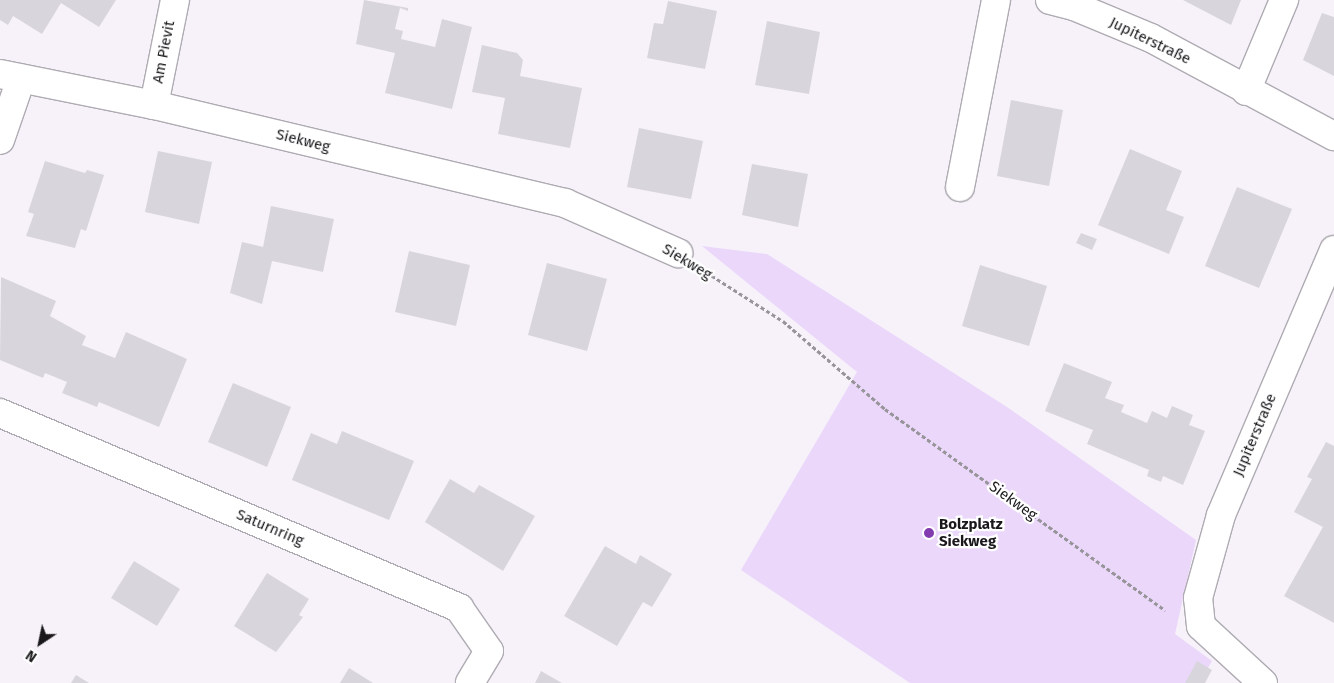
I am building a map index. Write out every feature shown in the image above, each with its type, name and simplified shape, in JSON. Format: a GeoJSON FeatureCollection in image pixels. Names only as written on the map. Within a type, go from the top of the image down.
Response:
{"type":"FeatureCollection","features":[{"type":"Feature","properties":{"kind":"street","name":"Am Pievit"},"geometry":{"type":"LineString","coordinates":[[154,105],[175,0]]}},
{"type":"Feature","properties":{"kind":"street"},"geometry":{"type":"LineString","coordinates":[[960,187],[996,0]]}},
{"type":"Feature","properties":{"kind":"street","name":"Jupiterstraße"},"geometry":{"type":"LineString","coordinates":[[1050,0],[1074,6],[1151,38],[1246,91],[1334,136]]}},
{"type":"Feature","properties":{"kind":"street"},"geometry":{"type":"LineString","coordinates":[[1246,91],[1284,0]]}},
{"type":"Feature","properties":{"kind":"street","name":"Siekweg"},"geometry":{"type":"LineString","coordinates":[[10,77],[154,105],[565,203],[678,254]]}},
{"type":"Feature","properties":{"kind":"street"},"geometry":{"type":"LineString","coordinates":[[0,140],[10,77]]}},
{"type":"Feature","properties":{"kind":"street","name":"Jupiterstraße"},"geometry":{"type":"LineString","coordinates":[[1201,626],[1198,598],[1221,515],[1334,250]]}},
{"type":"Feature","properties":{"kind":"street","name":"Saturnring"},"geometry":{"type":"LineString","coordinates":[[0,413],[459,608],[488,651],[470,683]]}},
{"type":"Feature","properties":{"kind":"street"},"geometry":{"type":"LineString","coordinates":[[1201,626],[1263,683]]}},
{"type":"Feature","properties":{"kind":"path","name":"Siekweg"},"geometry":{"type":"LineString","coordinates":[[678,254],[783,321],[886,409],[1149,600],[1201,626]]}},
{"type":"Feature","properties":{"kind":"shaded area"},"geometry":{"type":"Polygon","coordinates":[[[702,246],[767,254],[1007,407],[1196,540],[1175,634],[1212,661],[1199,683],[910,683],[741,570],[857,372],[702,246]]]}},
{"type":"Feature","properties":{"kind":"building"},"geometry":{"type":"Polygon","coordinates":[[[0,0],[116,0],[99,27],[61,3],[42,34],[13,16],[8,25],[0,20],[0,0]]]}},
{"type":"Feature","properties":{"kind":"building"},"geometry":{"type":"Polygon","coordinates":[[[364,0],[408,8],[408,11],[400,8],[395,29],[403,31],[401,39],[435,47],[442,19],[472,27],[452,109],[385,93],[395,53],[356,44],[364,0]]]}},
{"type":"Feature","properties":{"kind":"building"},"geometry":{"type":"Polygon","coordinates":[[[1183,0],[1241,0],[1231,25],[1183,0]]]}},
{"type":"Feature","properties":{"kind":"building"},"geometry":{"type":"Polygon","coordinates":[[[668,1],[717,11],[705,69],[647,58],[654,23],[663,24],[668,1]]]}},
{"type":"Feature","properties":{"kind":"building"},"geometry":{"type":"Polygon","coordinates":[[[1322,13],[1334,17],[1334,76],[1303,60],[1322,13]]]}},
{"type":"Feature","properties":{"kind":"building"},"geometry":{"type":"Polygon","coordinates":[[[767,21],[820,32],[809,94],[755,85],[767,21]]]}},
{"type":"Feature","properties":{"kind":"building"},"geometry":{"type":"Polygon","coordinates":[[[482,45],[517,53],[523,60],[520,76],[582,88],[570,148],[498,134],[505,98],[472,92],[482,45]]]}},
{"type":"Feature","properties":{"kind":"building"},"geometry":{"type":"Polygon","coordinates":[[[1011,100],[1063,110],[1049,186],[997,176],[1011,100]]]}},
{"type":"Feature","properties":{"kind":"building"},"geometry":{"type":"Polygon","coordinates":[[[639,128],[703,141],[691,199],[627,187],[639,128]]]}},
{"type":"Feature","properties":{"kind":"building"},"geometry":{"type":"Polygon","coordinates":[[[1130,149],[1182,171],[1166,210],[1184,217],[1169,254],[1098,225],[1130,149]]]}},
{"type":"Feature","properties":{"kind":"building"},"geometry":{"type":"Polygon","coordinates":[[[158,151],[212,162],[199,224],[145,212],[158,151]]]}},
{"type":"Feature","properties":{"kind":"building"},"geometry":{"type":"Polygon","coordinates":[[[45,161],[85,173],[87,170],[104,175],[86,231],[81,229],[75,248],[26,236],[34,214],[28,212],[45,161]]]}},
{"type":"Feature","properties":{"kind":"building"},"geometry":{"type":"Polygon","coordinates":[[[752,164],[808,174],[798,227],[742,215],[752,164]]]}},
{"type":"Feature","properties":{"kind":"building"},"geometry":{"type":"Polygon","coordinates":[[[1237,187],[1292,209],[1259,288],[1205,266],[1237,187]]]}},
{"type":"Feature","properties":{"kind":"building"},"geometry":{"type":"Polygon","coordinates":[[[271,206],[334,219],[323,272],[272,261],[262,304],[230,293],[242,242],[263,247],[271,206]]]}},
{"type":"Feature","properties":{"kind":"building"},"geometry":{"type":"Polygon","coordinates":[[[1081,233],[1097,239],[1092,250],[1076,243],[1081,233]]]}},
{"type":"Feature","properties":{"kind":"building"},"geometry":{"type":"Polygon","coordinates":[[[409,251],[470,265],[456,326],[395,312],[409,251]]]}},
{"type":"Feature","properties":{"kind":"building"},"geometry":{"type":"Polygon","coordinates":[[[547,263],[607,279],[587,351],[528,335],[547,263]]]}},
{"type":"Feature","properties":{"kind":"building"},"geometry":{"type":"Polygon","coordinates":[[[980,265],[1047,286],[1029,346],[962,326],[980,265]]]}},
{"type":"Feature","properties":{"kind":"building"},"geometry":{"type":"Polygon","coordinates":[[[1,277],[56,301],[50,316],[86,336],[82,345],[115,358],[126,332],[187,359],[159,427],[99,402],[97,407],[62,393],[67,382],[45,373],[43,378],[0,360],[1,277]]]}},
{"type":"Feature","properties":{"kind":"building"},"geometry":{"type":"Polygon","coordinates":[[[1064,363],[1112,382],[1105,398],[1124,405],[1121,412],[1147,423],[1152,411],[1167,418],[1172,406],[1193,415],[1189,425],[1205,431],[1183,485],[1163,476],[1161,482],[1147,476],[1149,470],[1087,444],[1093,430],[1045,411],[1064,363]]]}},
{"type":"Feature","properties":{"kind":"building"},"geometry":{"type":"Polygon","coordinates":[[[233,383],[291,407],[267,467],[208,442],[233,383]]]}},
{"type":"Feature","properties":{"kind":"building"},"geometry":{"type":"Polygon","coordinates":[[[342,431],[414,461],[389,520],[292,480],[311,433],[337,444],[342,431]]]}},
{"type":"Feature","properties":{"kind":"building"},"geometry":{"type":"Polygon","coordinates":[[[1326,442],[1334,446],[1334,623],[1284,596],[1323,527],[1294,512],[1312,479],[1307,477],[1326,442]]]}},
{"type":"Feature","properties":{"kind":"building"},"geometry":{"type":"Polygon","coordinates":[[[450,479],[474,493],[479,485],[535,516],[503,571],[425,522],[450,479]]]}},
{"type":"Feature","properties":{"kind":"building"},"geometry":{"type":"Polygon","coordinates":[[[605,546],[636,564],[640,555],[672,574],[652,607],[643,602],[617,646],[564,616],[605,546]]]}},
{"type":"Feature","properties":{"kind":"building"},"geometry":{"type":"Polygon","coordinates":[[[134,561],[180,589],[157,626],[111,598],[134,561]]]}},
{"type":"Feature","properties":{"kind":"building"},"geometry":{"type":"Polygon","coordinates":[[[267,573],[309,599],[299,615],[303,617],[276,652],[234,626],[267,573]]]}},
{"type":"Feature","properties":{"kind":"building"},"geometry":{"type":"Polygon","coordinates":[[[1197,661],[1212,670],[1205,683],[1185,683],[1197,661]]]}},
{"type":"Feature","properties":{"kind":"building"},"geometry":{"type":"Polygon","coordinates":[[[349,668],[373,683],[340,683],[349,668]]]}},
{"type":"Feature","properties":{"kind":"building"},"geometry":{"type":"Polygon","coordinates":[[[541,671],[562,683],[535,683],[541,671]]]}},
{"type":"Feature","properties":{"kind":"building"},"geometry":{"type":"Polygon","coordinates":[[[76,675],[89,683],[71,683],[76,675]]]}},
{"type":"Feature","properties":{"kind":"place","name":"Bolzplatz Siekweg"},"geometry":{"type":"Point","coordinates":[929,533]}}]}
